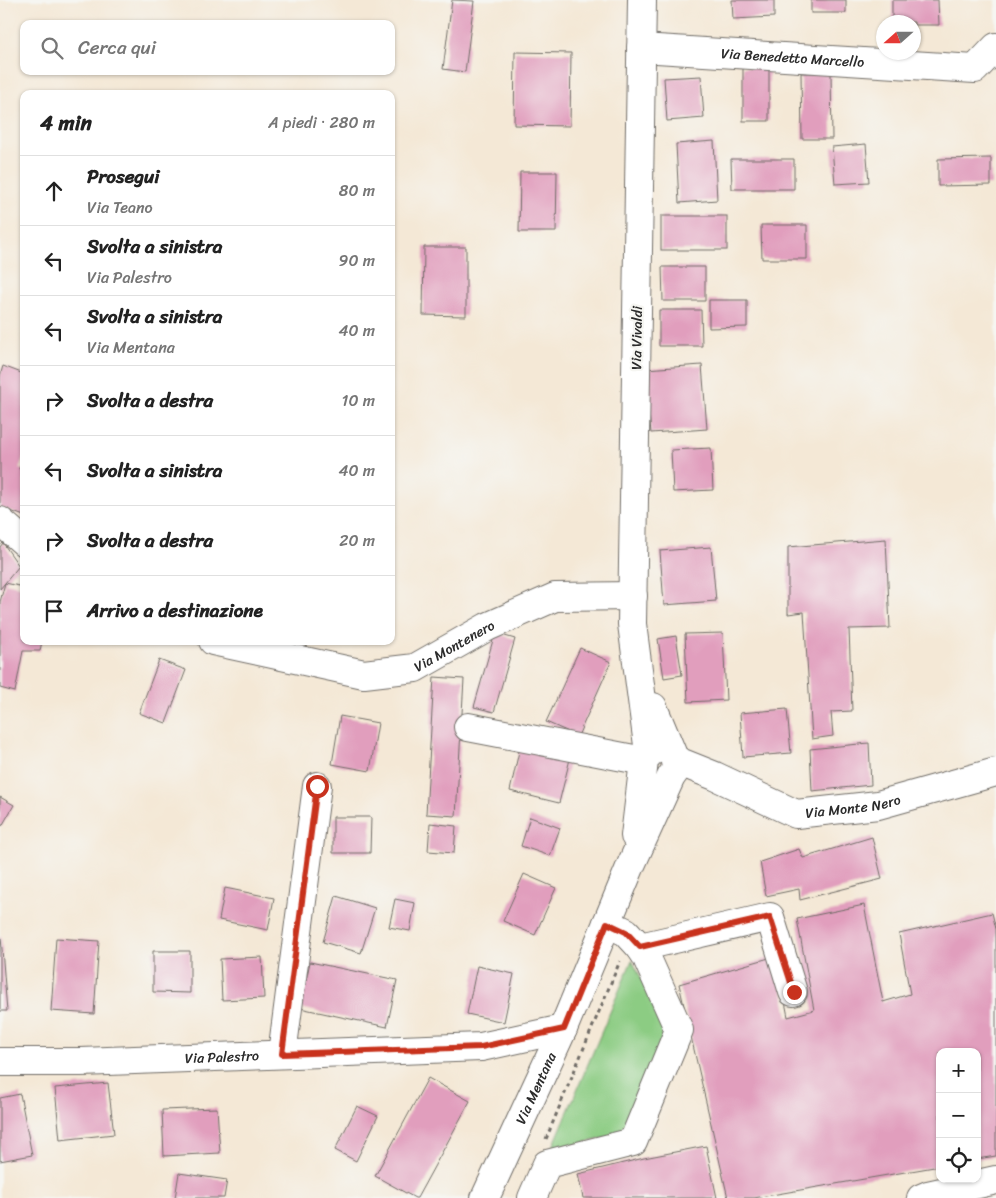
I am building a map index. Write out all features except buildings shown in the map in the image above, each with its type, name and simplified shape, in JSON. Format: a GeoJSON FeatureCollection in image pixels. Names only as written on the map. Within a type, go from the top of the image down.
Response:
{"type":"FeatureCollection","features":[{"type":"Feature","properties":{"kind":"street","name":"Via Vivaldi"},"geometry":{"type":"LineString","coordinates":[[642,0],[632,624],[640,676],[661,765]]}},
{"type":"Feature","properties":{"kind":"street","name":"Via Benedetto Marcello"},"geometry":{"type":"LineString","coordinates":[[641,48],[975,69],[996,47]]}},
{"type":"Feature","properties":{"kind":"street"},"geometry":{"type":"LineString","coordinates":[[0,522],[20,539]]}},
{"type":"Feature","properties":{"kind":"street","name":"Via Montenero"},"geometry":{"type":"LineString","coordinates":[[231,645],[364,674],[415,668],[487,627],[555,597],[633,596]]}},
{"type":"Feature","properties":{"kind":"street","name":"Via Monte Nero"},"geometry":{"type":"LineString","coordinates":[[468,727],[715,776],[796,814],[878,805],[996,772]]}},
{"type":"Feature","properties":{"kind":"street","name":"Via Mentana"},"geometry":{"type":"LineString","coordinates":[[485,1198],[564,1029],[631,865],[661,765]]}},
{"type":"Feature","properties":{"kind":"street"},"geometry":{"type":"LineString","coordinates":[[282,1054],[317,786]]}},
{"type":"Feature","properties":{"kind":"street"},"geometry":{"type":"LineString","coordinates":[[640,947],[770,917],[794,992]]}},
{"type":"Feature","properties":{"kind":"street"},"geometry":{"type":"LineString","coordinates":[[532,1198],[547,1164],[633,1142],[679,1030],[646,956],[640,947],[626,932],[607,923]]}},
{"type":"Feature","properties":{"kind":"street","name":"Via Palestro"},"geometry":{"type":"LineString","coordinates":[[0,1062],[91,1061],[481,1047],[564,1029]]}},
{"type":"Feature","properties":{"kind":"street"},"geometry":{"type":"LineString","coordinates":[[921,1198],[996,1180]]}},
{"type":"Feature","properties":{"kind":"green space"},"geometry":{"type":"Polygon","coordinates":[[[632,960],[667,1029],[622,1135],[552,1149],[632,960]]]}},
{"type":"Feature","properties":{"kind":"route"},"geometry":{"type":"LineString","coordinates":[[317,786],[282,1054],[481,1047],[564,1029],[607,923],[626,932],[640,947],[770,917],[794,992]]}}]}
